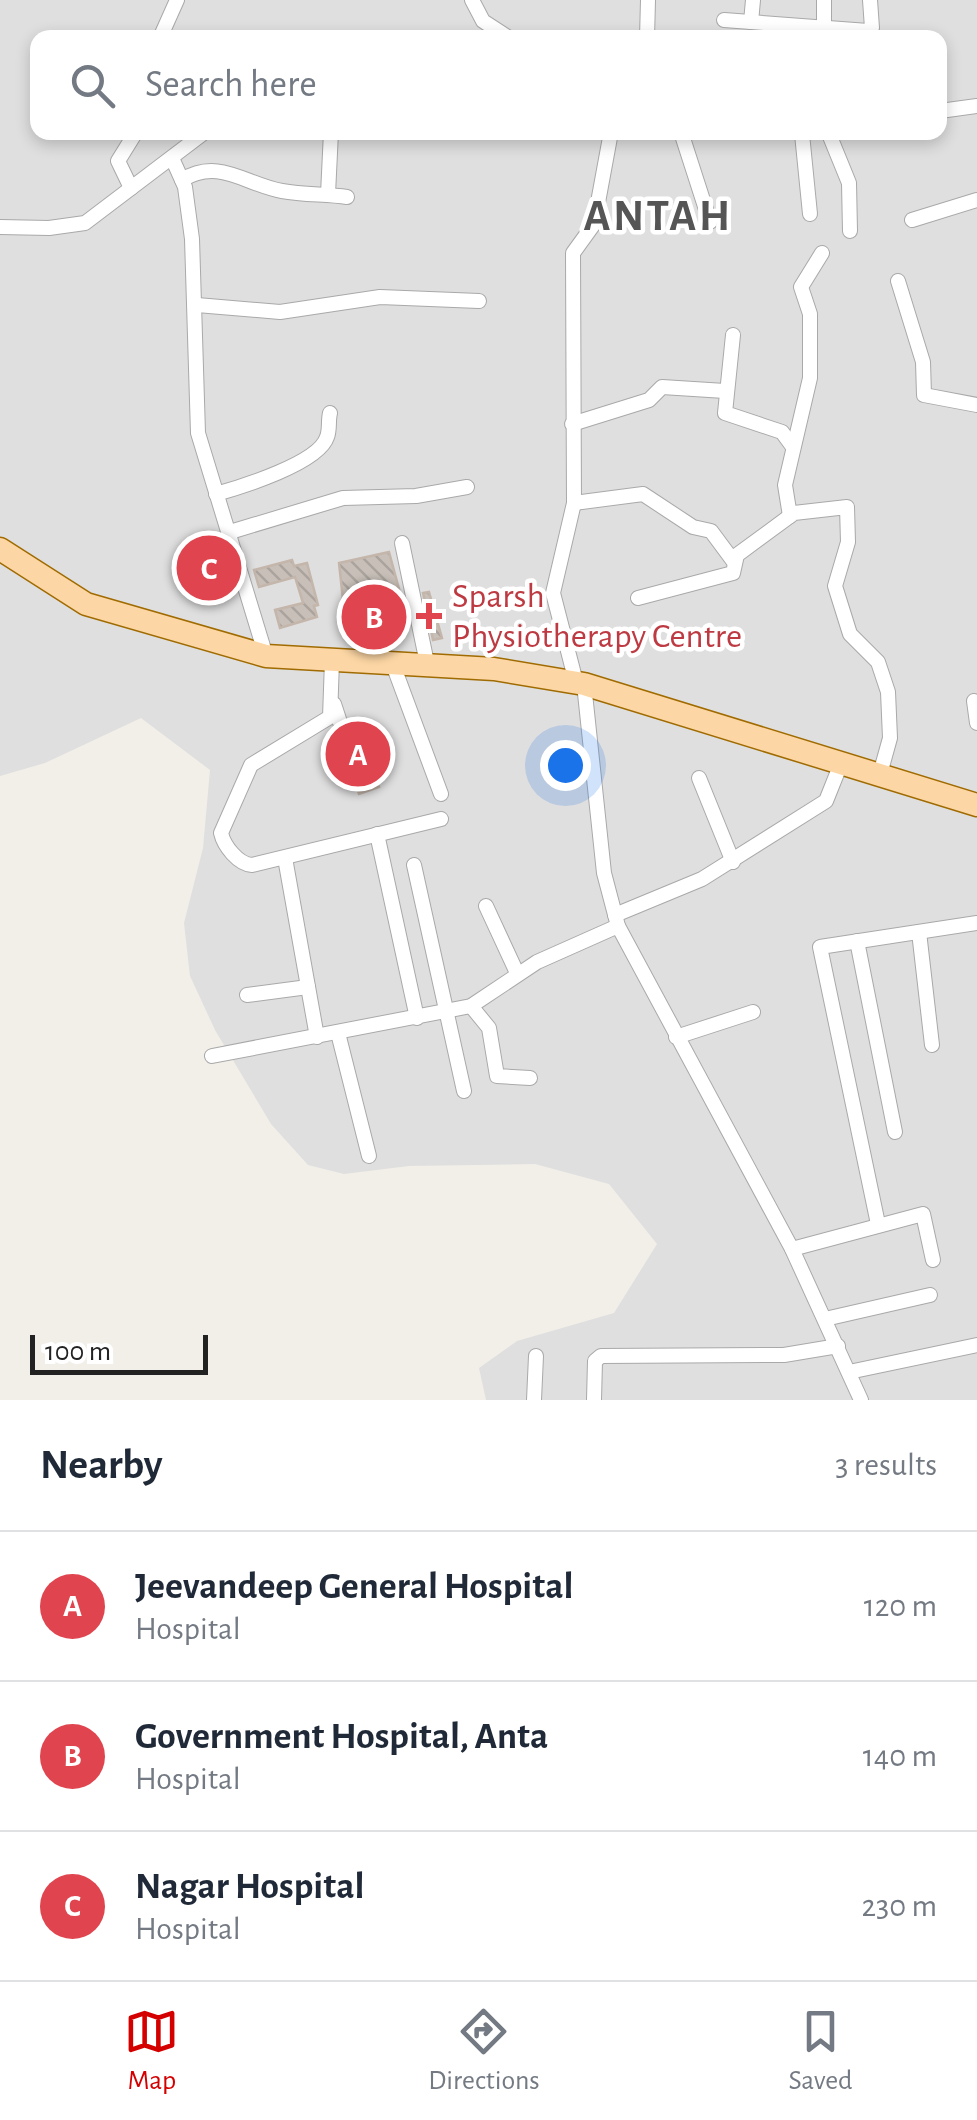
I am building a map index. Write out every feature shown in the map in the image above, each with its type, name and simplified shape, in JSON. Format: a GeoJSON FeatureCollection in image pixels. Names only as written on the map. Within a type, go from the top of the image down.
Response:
{"type":"FeatureCollection","features":[{"type":"Feature","properties":{"kind":"main road"},"geometry":{"type":"LineString","coordinates":[[0,549],[86,604],[266,656],[427,663],[580,683],[977,805]]}},
{"type":"Feature","properties":{"kind":"street"},"geometry":{"type":"LineString","coordinates":[[164,30],[177,0]]}},
{"type":"Feature","properties":{"kind":"street"},"geometry":{"type":"LineString","coordinates":[[472,0],[481,18],[497,30]]}},
{"type":"Feature","properties":{"kind":"street"},"geometry":{"type":"LineString","coordinates":[[647,30],[648,0]]}},
{"type":"Feature","properties":{"kind":"street"},"geometry":{"type":"LineString","coordinates":[[751,22],[753,0]]}},
{"type":"Feature","properties":{"kind":"street"},"geometry":{"type":"LineString","coordinates":[[824,0],[824,28]]}},
{"type":"Feature","properties":{"kind":"street"},"geometry":{"type":"LineString","coordinates":[[724,20],[871,30],[870,0]]}},
{"type":"Feature","properties":{"kind":"street"},"geometry":{"type":"LineString","coordinates":[[947,110],[977,106]]}},
{"type":"Feature","properties":{"kind":"street"},"geometry":{"type":"LineString","coordinates":[[131,140],[118,162],[131,188]]}},
{"type":"Feature","properties":{"kind":"street"},"geometry":{"type":"LineString","coordinates":[[0,227],[72,226],[93,218],[194,140]]}},
{"type":"Feature","properties":{"kind":"street"},"geometry":{"type":"LineString","coordinates":[[328,194],[331,140]]}},
{"type":"Feature","properties":{"kind":"street"},"geometry":{"type":"LineString","coordinates":[[610,140],[594,224],[573,252],[574,503],[553,592],[580,683],[604,873],[616,921],[792,1249],[861,1400]]}},
{"type":"Feature","properties":{"kind":"street"},"geometry":{"type":"LineString","coordinates":[[684,140],[710,222]]}},
{"type":"Feature","properties":{"kind":"street"},"geometry":{"type":"LineString","coordinates":[[802,140],[810,214]]}},
{"type":"Feature","properties":{"kind":"street"},"geometry":{"type":"LineString","coordinates":[[834,140],[849,182],[850,231]]}},
{"type":"Feature","properties":{"kind":"street"},"geometry":{"type":"LineString","coordinates":[[172,158],[182,180],[197,305],[198,433],[266,656]]}},
{"type":"Feature","properties":{"kind":"street"},"geometry":{"type":"LineString","coordinates":[[182,180],[199,170],[217,170],[279,191],[348,197]]}},
{"type":"Feature","properties":{"kind":"street"},"geometry":{"type":"LineString","coordinates":[[912,220],[977,200]]}},
{"type":"Feature","properties":{"kind":"street"},"geometry":{"type":"LineString","coordinates":[[790,516],[785,490],[810,378],[810,314],[801,287],[822,253]]}},
{"type":"Feature","properties":{"kind":"street"},"geometry":{"type":"LineString","coordinates":[[898,281],[922,359],[924,395],[977,404]]}},
{"type":"Feature","properties":{"kind":"street"},"geometry":{"type":"LineString","coordinates":[[197,305],[280,312],[380,297],[479,301]]}},
{"type":"Feature","properties":{"kind":"street"},"geometry":{"type":"LineString","coordinates":[[733,336],[725,391],[727,415],[782,432],[793,447]]}},
{"type":"Feature","properties":{"kind":"street"},"geometry":{"type":"LineString","coordinates":[[572,424],[649,400],[662,388],[725,391]]}},
{"type":"Feature","properties":{"kind":"street"},"geometry":{"type":"LineString","coordinates":[[216,494],[272,477],[316,450],[327,438],[330,414]]}},
{"type":"Feature","properties":{"kind":"street"},"geometry":{"type":"LineString","coordinates":[[230,532],[343,498],[416,496],[466,486]]}},
{"type":"Feature","properties":{"kind":"street"},"geometry":{"type":"LineString","coordinates":[[574,503],[644,494],[693,527],[711,531],[734,562]]}},
{"type":"Feature","properties":{"kind":"street"},"geometry":{"type":"LineString","coordinates":[[638,598],[732,573],[734,562],[790,516],[823,506],[848,510],[848,542],[835,586],[850,634],[878,662],[888,692],[890,738],[880,774]]}},
{"type":"Feature","properties":{"kind":"street"},"geometry":{"type":"LineString","coordinates":[[402,543],[427,663]]}},
{"type":"Feature","properties":{"kind":"street"},"geometry":{"type":"LineString","coordinates":[[332,661],[333,702],[354,764]]}},
{"type":"Feature","properties":{"kind":"street"},"geometry":{"type":"LineString","coordinates":[[392,662],[440,794]]}},
{"type":"Feature","properties":{"kind":"street"},"geometry":{"type":"LineString","coordinates":[[974,701],[977,723]]}},
{"type":"Feature","properties":{"kind":"street"},"geometry":{"type":"LineString","coordinates":[[333,702],[326,722],[262,756],[249,768],[221,832],[243,864],[286,858],[441,819]]}},
{"type":"Feature","properties":{"kind":"street"},"geometry":{"type":"LineString","coordinates":[[212,1056],[471,1006],[517,974],[734,862],[830,798],[842,761]]}},
{"type":"Feature","properties":{"kind":"street"},"geometry":{"type":"LineString","coordinates":[[699,778],[734,862]]}},
{"type":"Feature","properties":{"kind":"street"},"geometry":{"type":"LineString","coordinates":[[378,834],[417,1018]]}},
{"type":"Feature","properties":{"kind":"street"},"geometry":{"type":"LineString","coordinates":[[286,858],[317,1037]]}},
{"type":"Feature","properties":{"kind":"street"},"geometry":{"type":"LineString","coordinates":[[414,864],[450,1012],[464,1091]]}},
{"type":"Feature","properties":{"kind":"street"},"geometry":{"type":"LineString","coordinates":[[486,906],[517,974]]}},
{"type":"Feature","properties":{"kind":"street"},"geometry":{"type":"LineString","coordinates":[[878,1224],[820,948],[977,923]]}},
{"type":"Feature","properties":{"kind":"street"},"geometry":{"type":"LineString","coordinates":[[919,932],[932,1046]]}},
{"type":"Feature","properties":{"kind":"street"},"geometry":{"type":"LineString","coordinates":[[857,940],[895,1132]]}},
{"type":"Feature","properties":{"kind":"street"},"geometry":{"type":"LineString","coordinates":[[246,995],[308,987]]}},
{"type":"Feature","properties":{"kind":"street"},"geometry":{"type":"LineString","coordinates":[[471,1006],[489,1026],[496,1076],[530,1078]]}},
{"type":"Feature","properties":{"kind":"street"},"geometry":{"type":"LineString","coordinates":[[676,1038],[752,1012]]}},
{"type":"Feature","properties":{"kind":"street"},"geometry":{"type":"LineString","coordinates":[[338,1033],[369,1156]]}},
{"type":"Feature","properties":{"kind":"street"},"geometry":{"type":"LineString","coordinates":[[792,1249],[924,1214],[933,1260]]}},
{"type":"Feature","properties":{"kind":"street"},"geometry":{"type":"LineString","coordinates":[[825,1319],[930,1295]]}},
{"type":"Feature","properties":{"kind":"street"},"geometry":{"type":"LineString","coordinates":[[594,1400],[594,1364],[601,1356],[784,1355],[838,1346]]}},
{"type":"Feature","properties":{"kind":"street"},"geometry":{"type":"LineString","coordinates":[[849,1372],[977,1346]]}},
{"type":"Feature","properties":{"kind":"street"},"geometry":{"type":"LineString","coordinates":[[534,1400],[536,1356]]}},
{"type":"Feature","properties":{"kind":"shaded area"},"geometry":{"type":"Polygon","coordinates":[[[0,0],[977,0],[977,1400],[486,1400],[479,1368],[517,1341],[614,1313],[657,1244],[609,1184],[535,1164],[409,1166],[344,1174],[308,1165],[271,1124],[215,1030],[190,976],[184,923],[203,848],[210,770],[141,718],[45,763],[0,776],[0,0]]]}},
{"type":"Feature","properties":{"kind":"building"},"geometry":{"type":"Polygon","coordinates":[[[223,551],[229,572],[201,580],[195,558],[223,551]]]}},
{"type":"Feature","properties":{"kind":"building"},"geometry":{"type":"Polygon","coordinates":[[[389,552],[408,622],[347,636],[339,563],[389,552]]]}},
{"type":"Feature","properties":{"kind":"building"},"geometry":{"type":"Polygon","coordinates":[[[292,560],[294,566],[307,563],[318,605],[314,606],[317,617],[280,628],[275,610],[303,603],[295,577],[259,587],[254,570],[292,560]]]}},
{"type":"Feature","properties":{"kind":"building"},"geometry":{"type":"Polygon","coordinates":[[[429,592],[442,638],[433,640],[423,593],[429,592]]]}},
{"type":"Feature","properties":{"kind":"building"},"geometry":{"type":"Polygon","coordinates":[[[362,737],[379,787],[359,794],[353,775],[364,768],[357,739],[362,737]]]}},
{"type":"Feature","properties":{"kind":"place","name":"Nagar Hospital"},"geometry":{"type":"Point","coordinates":[209,568]}},
{"type":"Feature","properties":{"kind":"place","name":"Sparsh Physiotherapy Centre"},"geometry":{"type":"Point","coordinates":[429,616]}},
{"type":"Feature","properties":{"kind":"place","name":"Government Hospital, Anta"},"geometry":{"type":"Point","coordinates":[374,617]}},
{"type":"Feature","properties":{"kind":"place","name":"Jeevandeep General Hospital"},"geometry":{"type":"Point","coordinates":[358,754]}},
{"type":"Feature","properties":{"kind":"district","name":"ANTAH"},"geometry":{"type":"Point","coordinates":[658,216]}}]}
